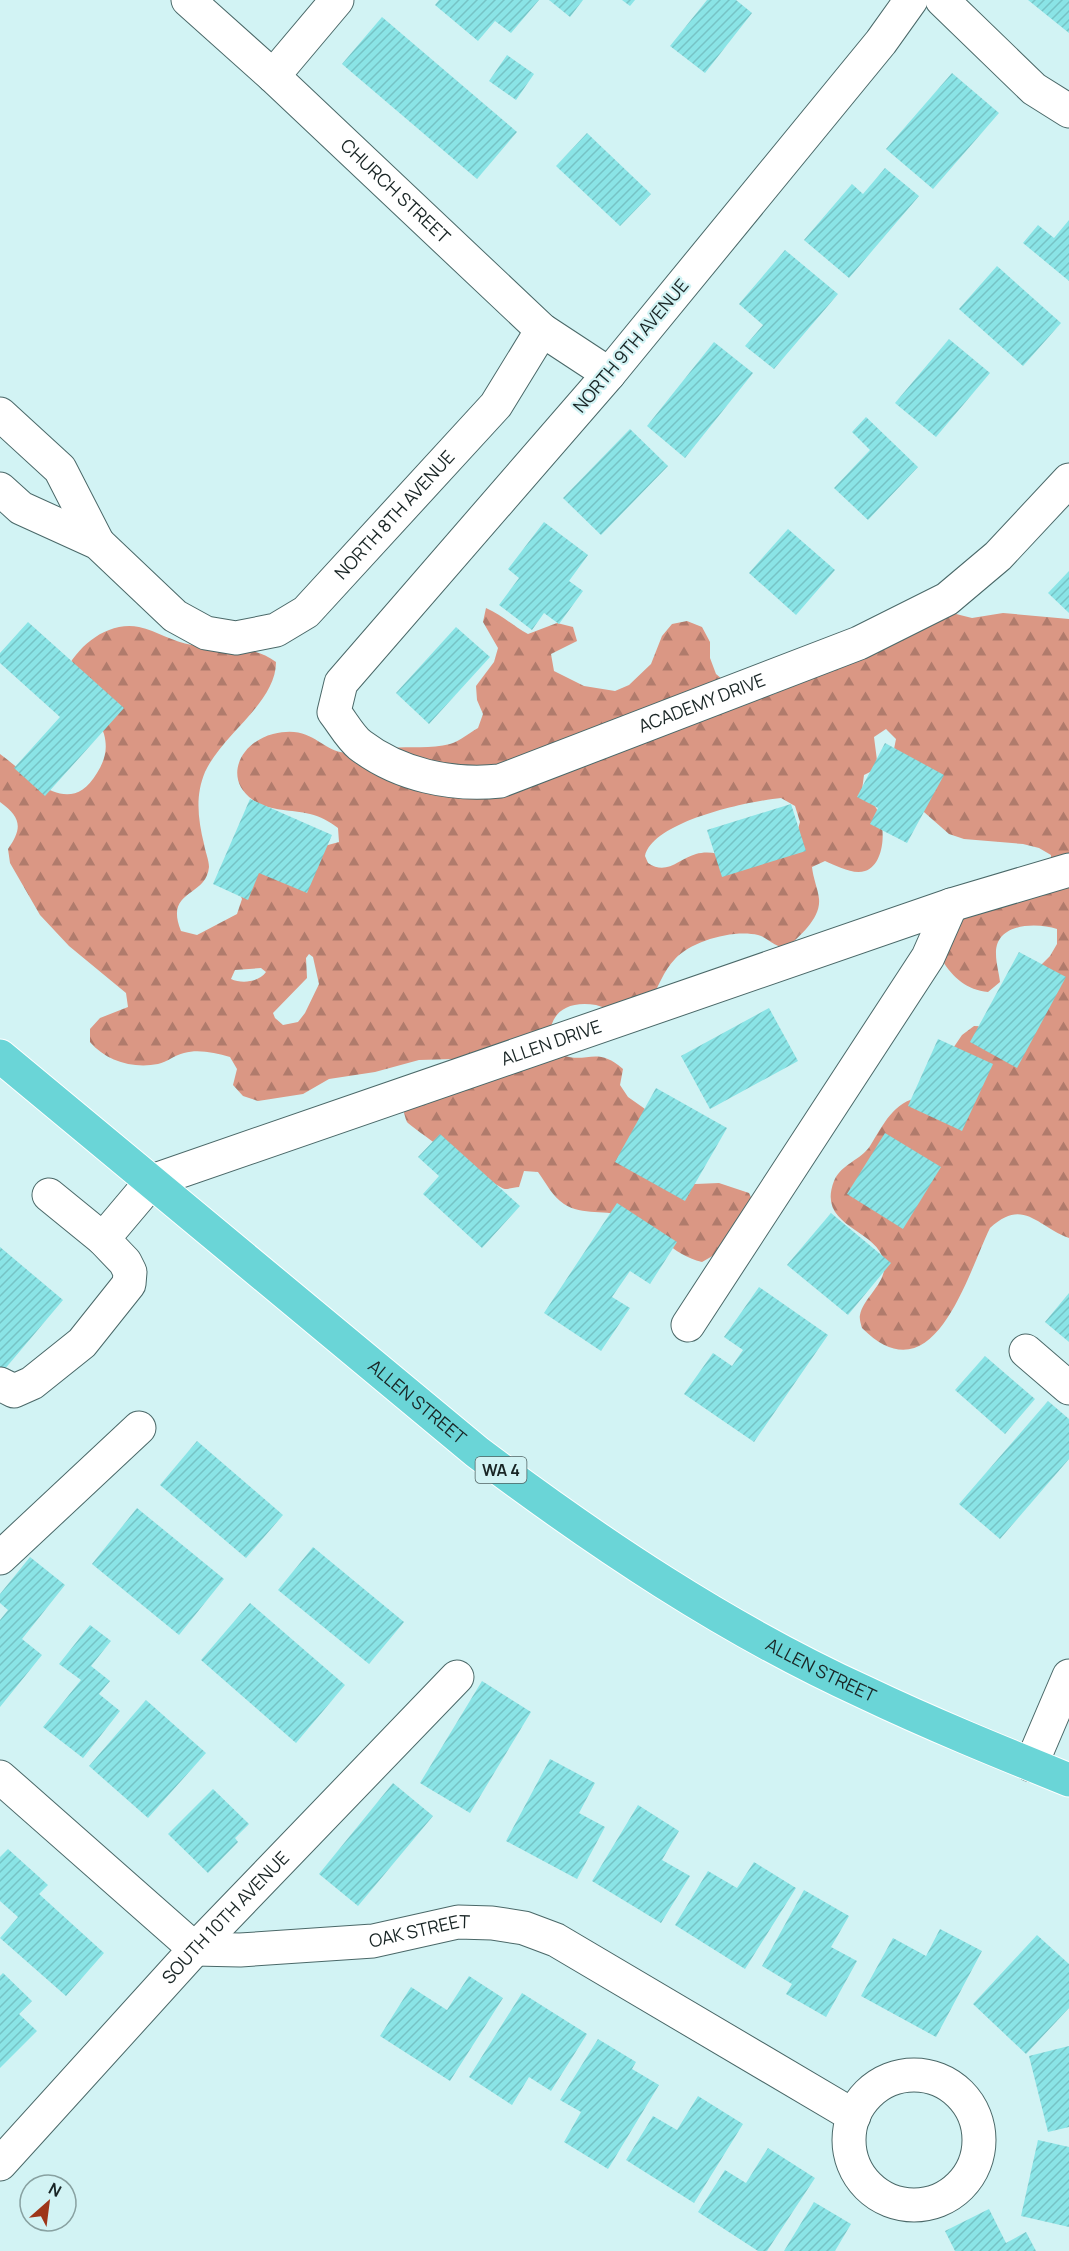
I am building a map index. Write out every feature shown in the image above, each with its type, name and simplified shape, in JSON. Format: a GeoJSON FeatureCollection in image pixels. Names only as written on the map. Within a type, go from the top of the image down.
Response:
{"type":"FeatureCollection","features":[{"type":"Feature","properties":{"kind":"main road","name":"ALLEN STREET"},"geometry":{"type":"LineString","coordinates":[[0,1056],[477,1452],[550,1507],[708,1609],[862,1692],[1069,1780]]}},
{"type":"Feature","properties":{"kind":"street","name":"CHURCH STREET"},"geometry":{"type":"LineString","coordinates":[[188,0],[273,76],[542,330],[609,374]]}},
{"type":"Feature","properties":{"kind":"street"},"geometry":{"type":"LineString","coordinates":[[273,76],[337,0]]}},
{"type":"Feature","properties":{"kind":"street","name":"NORTH 9TH AVENUE"},"geometry":{"type":"LineString","coordinates":[[341,683],[609,374],[881,42],[911,0]]}},
{"type":"Feature","properties":{"kind":"street"},"geometry":{"type":"LineString","coordinates":[[942,0],[1034,89],[1069,111]]}},
{"type":"Feature","properties":{"kind":"street","name":"NORTH 8TH AVENUE"},"geometry":{"type":"LineString","coordinates":[[98,543],[175,616],[206,633],[236,638],[276,630],[306,612],[496,405],[542,330]]}},
{"type":"Feature","properties":{"kind":"street"},"geometry":{"type":"LineString","coordinates":[[0,414],[60,469],[98,543]]}},
{"type":"Feature","properties":{"kind":"street","name":"ACADEMY DRIVE"},"geometry":{"type":"LineString","coordinates":[[341,683],[334,711],[358,744],[409,772],[468,784],[500,782],[859,643],[947,599],[998,556],[1069,480]]}},
{"type":"Feature","properties":{"kind":"street"},"geometry":{"type":"LineString","coordinates":[[0,489],[21,508],[98,543]]}},
{"type":"Feature","properties":{"kind":"street","name":"ALLEN DRIVE"},"geometry":{"type":"LineString","coordinates":[[152,1181],[951,905],[1069,870]]}},
{"type":"Feature","properties":{"kind":"street"},"geometry":{"type":"LineString","coordinates":[[688,1325],[928,957],[951,905]]}},
{"type":"Feature","properties":{"kind":"street"},"geometry":{"type":"LineString","coordinates":[[103,1239],[152,1181]]}},
{"type":"Feature","properties":{"kind":"street"},"geometry":{"type":"LineString","coordinates":[[0,1384],[14,1391],[32,1383],[82,1343],[129,1284],[130,1272],[125,1262],[103,1239],[49,1195]]}},
{"type":"Feature","properties":{"kind":"street"},"geometry":{"type":"LineString","coordinates":[[1026,1351],[1069,1388]]}},
{"type":"Feature","properties":{"kind":"street"},"geometry":{"type":"LineString","coordinates":[[0,1558],[139,1428]]}},
{"type":"Feature","properties":{"kind":"street"},"geometry":{"type":"LineString","coordinates":[[1031,1765],[1069,1676]]}},
{"type":"Feature","properties":{"kind":"street","name":"SOUTH 10TH AVENUE"},"geometry":{"type":"LineString","coordinates":[[0,2164],[195,1949],[457,1677]]}},
{"type":"Feature","properties":{"kind":"street"},"geometry":{"type":"LineString","coordinates":[[0,1777],[195,1949]]}},
{"type":"Feature","properties":{"kind":"street","name":"OAK STREET"},"geometry":{"type":"LineString","coordinates":[[195,1949],[240,1950],[373,1941],[458,1922],[492,1923],[524,1928],[566,1946],[854,2116]]}},
{"type":"Feature","properties":{"kind":"green space"},"geometry":{"type":"Polygon","coordinates":[[[486,608],[528,634],[557,623],[573,627],[577,641],[551,654],[554,671],[584,686],[615,691],[629,685],[651,664],[662,636],[672,624],[687,621],[702,627],[710,642],[710,658],[716,674],[728,684],[759,696],[775,694],[812,670],[926,616],[956,614],[972,618],[1003,613],[1069,619],[1069,1238],[1021,1214],[1002,1219],[990,1228],[958,1300],[944,1323],[927,1341],[909,1349],[887,1346],[862,1328],[860,1315],[862,1308],[879,1283],[884,1261],[879,1250],[840,1218],[833,1208],[831,1196],[837,1175],[866,1151],[896,1109],[920,1097],[962,1035],[974,1026],[1003,1027],[1038,968],[1050,956],[1057,944],[1057,929],[1028,926],[1009,931],[997,944],[996,957],[1000,982],[988,992],[967,986],[951,972],[942,960],[961,920],[1051,871],[1051,855],[1039,848],[1023,844],[964,839],[949,834],[916,805],[893,754],[896,739],[886,729],[874,737],[878,768],[864,775],[862,790],[875,806],[881,819],[883,836],[877,861],[872,867],[860,872],[850,871],[825,861],[812,867],[819,906],[813,920],[792,943],[786,948],[761,936],[748,934],[714,938],[691,947],[671,963],[650,1003],[623,1012],[596,1005],[574,1005],[565,1008],[553,1021],[551,1039],[553,1050],[573,1058],[604,1057],[623,1069],[620,1085],[628,1097],[655,1116],[672,1185],[719,1183],[749,1193],[756,1208],[730,1246],[702,1262],[691,1259],[672,1248],[627,1217],[571,1208],[560,1201],[538,1172],[524,1171],[519,1187],[505,1189],[412,1127],[407,1122],[403,1108],[454,1059],[419,1060],[375,1072],[329,1079],[303,1094],[258,1101],[243,1096],[233,1085],[237,1069],[230,1057],[195,1051],[181,1054],[158,1064],[139,1065],[112,1059],[96,1049],[90,1042],[90,1029],[100,1018],[128,1007],[126,993],[69,946],[40,915],[10,863],[8,849],[16,835],[18,823],[7,807],[0,802],[0,754],[36,782],[49,790],[62,794],[74,793],[86,787],[100,768],[106,750],[101,725],[65,672],[78,653],[105,632],[127,626],[146,629],[192,645],[236,648],[256,652],[276,662],[274,677],[267,691],[213,758],[202,781],[199,817],[209,867],[201,884],[182,900],[177,917],[181,931],[197,935],[237,914],[242,899],[236,885],[240,869],[339,842],[338,828],[317,816],[267,807],[253,800],[244,791],[237,772],[244,753],[262,738],[286,732],[306,735],[337,751],[346,753],[435,746],[457,741],[478,728],[483,714],[477,700],[476,686],[494,662],[498,648],[483,622],[486,608]],[[781,798],[726,808],[683,823],[665,833],[652,844],[645,856],[648,863],[655,867],[667,867],[690,856],[708,852],[747,861],[798,829],[800,822],[795,806],[781,798]],[[309,954],[306,958],[307,978],[273,1013],[283,1025],[298,1022],[319,984],[313,957],[309,954]],[[261,968],[235,970],[231,979],[240,981],[255,980],[266,972],[261,968]]]}},
{"type":"Feature","properties":{"kind":"building"},"geometry":{"type":"Polygon","coordinates":[[[439,0],[539,0],[511,33],[495,21],[478,41],[435,5],[439,0]]]}},
{"type":"Feature","properties":{"kind":"building"},"geometry":{"type":"Polygon","coordinates":[[[549,0],[583,0],[570,17],[549,0]]]}},
{"type":"Feature","properties":{"kind":"building"},"geometry":{"type":"Polygon","coordinates":[[[622,0],[635,0],[630,6],[622,0]]]}},
{"type":"Feature","properties":{"kind":"building"},"geometry":{"type":"Polygon","coordinates":[[[707,0],[736,0],[752,13],[705,73],[670,46],[707,0]]]}},
{"type":"Feature","properties":{"kind":"building"},"geometry":{"type":"Polygon","coordinates":[[[1028,0],[1069,0],[1069,33],[1028,0]]]}},
{"type":"Feature","properties":{"kind":"building"},"geometry":{"type":"Polygon","coordinates":[[[382,17],[517,132],[477,179],[342,64],[382,17]]]}},
{"type":"Feature","properties":{"kind":"building"},"geometry":{"type":"Polygon","coordinates":[[[507,55],[534,74],[516,100],[489,81],[507,55]]]}},
{"type":"Feature","properties":{"kind":"building"},"geometry":{"type":"Polygon","coordinates":[[[952,73],[999,113],[933,189],[886,149],[952,73]]]}},
{"type":"Feature","properties":{"kind":"building"},"geometry":{"type":"Polygon","coordinates":[[[587,133],[651,194],[620,226],[556,166],[587,133]]]}},
{"type":"Feature","properties":{"kind":"building"},"geometry":{"type":"Polygon","coordinates":[[[885,168],[919,196],[849,278],[804,240],[852,184],[863,194],[885,168]]]}},
{"type":"Feature","properties":{"kind":"building"},"geometry":{"type":"Polygon","coordinates":[[[1069,220],[1069,281],[1023,243],[1038,225],[1054,238],[1069,220]]]}},
{"type":"Feature","properties":{"kind":"building"},"geometry":{"type":"Polygon","coordinates":[[[785,250],[838,294],[774,369],[745,346],[763,325],[739,304],[785,250]]]}},
{"type":"Feature","properties":{"kind":"building"},"geometry":{"type":"Polygon","coordinates":[[[997,266],[1061,323],[1023,366],[959,309],[997,266]]]}},
{"type":"Feature","properties":{"kind":"building"},"geometry":{"type":"Polygon","coordinates":[[[949,339],[990,373],[936,437],[895,403],[949,339]]]}},
{"type":"Feature","properties":{"kind":"building"},"geometry":{"type":"Polygon","coordinates":[[[714,342],[753,373],[685,458],[647,426],[714,342]]]}},
{"type":"Feature","properties":{"kind":"building"},"geometry":{"type":"Polygon","coordinates":[[[866,417],[918,467],[868,520],[834,488],[870,450],[852,432],[866,417]]]}},
{"type":"Feature","properties":{"kind":"building"},"geometry":{"type":"Polygon","coordinates":[[[630,429],[668,466],[601,535],[563,498],[630,429]]]}},
{"type":"Feature","properties":{"kind":"building"},"geometry":{"type":"Polygon","coordinates":[[[544,522],[588,555],[569,581],[583,591],[559,624],[544,613],[532,630],[499,605],[519,578],[508,569],[544,522]]]}},
{"type":"Feature","properties":{"kind":"building"},"geometry":{"type":"Polygon","coordinates":[[[788,529],[835,570],[796,615],[749,573],[788,529]]]}},
{"type":"Feature","properties":{"kind":"building"},"geometry":{"type":"Polygon","coordinates":[[[1069,571],[1069,613],[1048,593],[1069,571]]]}},
{"type":"Feature","properties":{"kind":"building"},"geometry":{"type":"Polygon","coordinates":[[[28,622],[124,708],[45,796],[14,768],[60,717],[0,663],[0,653],[28,622]]]}},
{"type":"Feature","properties":{"kind":"building"},"geometry":{"type":"Polygon","coordinates":[[[456,627],[490,657],[429,724],[396,693],[456,627]]]}},
{"type":"Feature","properties":{"kind":"building"},"geometry":{"type":"Polygon","coordinates":[[[885,743],[944,775],[907,843],[870,824],[878,808],[857,797],[885,743]]]}},
{"type":"Feature","properties":{"kind":"building"},"geometry":{"type":"Polygon","coordinates":[[[250,799],[332,835],[307,893],[259,873],[248,900],[213,884],[250,799]]]}},
{"type":"Feature","properties":{"kind":"building"},"geometry":{"type":"Polygon","coordinates":[[[791,804],[806,851],[722,877],[707,830],[791,804]]]}},
{"type":"Feature","properties":{"kind":"building"},"geometry":{"type":"Polygon","coordinates":[[[1019,952],[1066,977],[1017,1068],[970,1042],[1019,952]]]}},
{"type":"Feature","properties":{"kind":"building"},"geometry":{"type":"Polygon","coordinates":[[[769,1008],[798,1061],[710,1109],[681,1056],[769,1008]]]}},
{"type":"Feature","properties":{"kind":"building"},"geometry":{"type":"Polygon","coordinates":[[[938,1039],[993,1064],[962,1131],[908,1106],[938,1039]]]}},
{"type":"Feature","properties":{"kind":"building"},"geometry":{"type":"Polygon","coordinates":[[[656,1088],[727,1128],[685,1201],[615,1162],[656,1088]]]}},
{"type":"Feature","properties":{"kind":"building"},"geometry":{"type":"Polygon","coordinates":[[[885,1133],[941,1167],[903,1229],[847,1194],[885,1133]]]}},
{"type":"Feature","properties":{"kind":"building"},"geometry":{"type":"Polygon","coordinates":[[[440,1134],[520,1206],[482,1248],[423,1194],[439,1176],[418,1157],[440,1134]]]}},
{"type":"Feature","properties":{"kind":"building"},"geometry":{"type":"Polygon","coordinates":[[[617,1203],[677,1242],[650,1284],[630,1271],[612,1297],[630,1308],[601,1351],[544,1313],[617,1203]]]}},
{"type":"Feature","properties":{"kind":"building"},"geometry":{"type":"Polygon","coordinates":[[[831,1213],[891,1263],[848,1315],[787,1265],[831,1213]]]}},
{"type":"Feature","properties":{"kind":"building"},"geometry":{"type":"Polygon","coordinates":[[[0,1247],[63,1300],[4,1370],[0,1367],[0,1247]]]}},
{"type":"Feature","properties":{"kind":"building"},"geometry":{"type":"Polygon","coordinates":[[[759,1287],[828,1335],[754,1442],[684,1394],[713,1353],[732,1366],[743,1350],[724,1337],[759,1287]]]}},
{"type":"Feature","properties":{"kind":"building"},"geometry":{"type":"Polygon","coordinates":[[[1069,1293],[1069,1342],[1045,1322],[1069,1293]]]}},
{"type":"Feature","properties":{"kind":"building"},"geometry":{"type":"Polygon","coordinates":[[[985,1356],[1035,1399],[1005,1434],[955,1390],[985,1356]]]}},
{"type":"Feature","properties":{"kind":"building"},"geometry":{"type":"Polygon","coordinates":[[[1048,1401],[1069,1419],[1069,1459],[1000,1539],[959,1504],[1048,1401]]]}},
{"type":"Feature","properties":{"kind":"building"},"geometry":{"type":"Polygon","coordinates":[[[197,1441],[283,1515],[246,1558],[160,1485],[197,1441]]]}},
{"type":"Feature","properties":{"kind":"building"},"geometry":{"type":"Polygon","coordinates":[[[137,1508],[224,1579],[179,1635],[92,1564],[137,1508]]]}},
{"type":"Feature","properties":{"kind":"building"},"geometry":{"type":"Polygon","coordinates":[[[313,1547],[404,1622],[369,1664],[278,1590],[313,1547]]]}},
{"type":"Feature","properties":{"kind":"building"},"geometry":{"type":"Polygon","coordinates":[[[30,1557],[65,1585],[22,1639],[42,1655],[0,1707],[0,1620],[8,1610],[0,1603],[0,1594],[30,1557]]]}},
{"type":"Feature","properties":{"kind":"building"},"geometry":{"type":"Polygon","coordinates":[[[250,1603],[345,1685],[296,1743],[201,1660],[250,1603]]]}},
{"type":"Feature","properties":{"kind":"building"},"geometry":{"type":"Polygon","coordinates":[[[90,1625],[111,1641],[91,1666],[110,1681],[99,1694],[120,1711],[83,1758],[43,1727],[81,1680],[59,1664],[90,1625]]]}},
{"type":"Feature","properties":{"kind":"building"},"geometry":{"type":"Polygon","coordinates":[[[482,1681],[531,1712],[470,1813],[420,1783],[482,1681]]]}},
{"type":"Feature","properties":{"kind":"building"},"geometry":{"type":"Polygon","coordinates":[[[146,1700],[206,1753],[148,1818],[89,1766],[146,1700]]]}},
{"type":"Feature","properties":{"kind":"building"},"geometry":{"type":"Polygon","coordinates":[[[550,1759],[595,1783],[579,1813],[605,1827],[577,1879],[506,1841],[550,1759]]]}},
{"type":"Feature","properties":{"kind":"building"},"geometry":{"type":"Polygon","coordinates":[[[393,1783],[433,1816],[358,1906],[319,1874],[393,1783]]]}},
{"type":"Feature","properties":{"kind":"building"},"geometry":{"type":"Polygon","coordinates":[[[213,1789],[249,1824],[235,1838],[238,1842],[208,1873],[168,1834],[213,1789]]]}},
{"type":"Feature","properties":{"kind":"building"},"geometry":{"type":"Polygon","coordinates":[[[638,1805],[679,1831],[662,1860],[690,1876],[661,1923],[592,1881],[638,1805]]]}},
{"type":"Feature","properties":{"kind":"building"},"geometry":{"type":"Polygon","coordinates":[[[8,1849],[48,1885],[39,1894],[104,1953],[66,1996],[0,1938],[18,1917],[0,1901],[0,1857],[8,1849]]]}},
{"type":"Feature","properties":{"kind":"building"},"geometry":{"type":"Polygon","coordinates":[[[754,1862],[796,1888],[745,1969],[675,1925],[708,1871],[737,1888],[754,1862]]]}},
{"type":"Feature","properties":{"kind":"building"},"geometry":{"type":"Polygon","coordinates":[[[804,1890],[849,1916],[831,1947],[857,1961],[826,2017],[786,1994],[792,1984],[762,1966],[804,1890]]]}},
{"type":"Feature","properties":{"kind":"building"},"geometry":{"type":"Polygon","coordinates":[[[940,1929],[982,1951],[936,2037],[861,1996],[893,1938],[926,1956],[940,1929]]]}},
{"type":"Feature","properties":{"kind":"building"},"geometry":{"type":"Polygon","coordinates":[[[1037,1935],[1069,1964],[1069,2008],[1026,2054],[973,2004],[1037,1935]]]}},
{"type":"Feature","properties":{"kind":"building"},"geometry":{"type":"Polygon","coordinates":[[[3,1973],[32,2001],[19,2014],[37,2031],[0,2068],[0,1976],[3,1973]]]}},
{"type":"Feature","properties":{"kind":"building"},"geometry":{"type":"Polygon","coordinates":[[[469,1976],[503,1998],[450,2081],[380,2036],[411,1987],[447,2010],[469,1976]]]}},
{"type":"Feature","properties":{"kind":"building"},"geometry":{"type":"Polygon","coordinates":[[[522,1993],[587,2034],[551,2091],[529,2077],[512,2105],[469,2077],[522,1993]]]}},
{"type":"Feature","properties":{"kind":"building"},"geometry":{"type":"Polygon","coordinates":[[[598,2039],[636,2062],[632,2069],[659,2085],[608,2169],[564,2142],[581,2112],[560,2100],[598,2039]]]}},
{"type":"Feature","properties":{"kind":"building"},"geometry":{"type":"Polygon","coordinates":[[[1069,2046],[1069,2127],[1048,2132],[1029,2056],[1069,2046]]]}},
{"type":"Feature","properties":{"kind":"building"},"geometry":{"type":"Polygon","coordinates":[[[698,2096],[743,2124],[694,2203],[626,2160],[653,2116],[677,2130],[698,2096]]]}},
{"type":"Feature","properties":{"kind":"building"},"geometry":{"type":"Polygon","coordinates":[[[1038,2140],[1069,2147],[1069,2227],[1021,2216],[1038,2140]]]}},
{"type":"Feature","properties":{"kind":"building"},"geometry":{"type":"Polygon","coordinates":[[[768,2148],[815,2178],[767,2251],[758,2251],[698,2212],[725,2170],[746,2183],[768,2148]]]}},
{"type":"Feature","properties":{"kind":"building"},"geometry":{"type":"Polygon","coordinates":[[[814,2202],[851,2224],[835,2251],[784,2251],[814,2202]]]}},
{"type":"Feature","properties":{"kind":"building"},"geometry":{"type":"Polygon","coordinates":[[[989,2209],[1006,2243],[1026,2232],[1036,2251],[955,2251],[945,2231],[989,2209]]]}}]}
